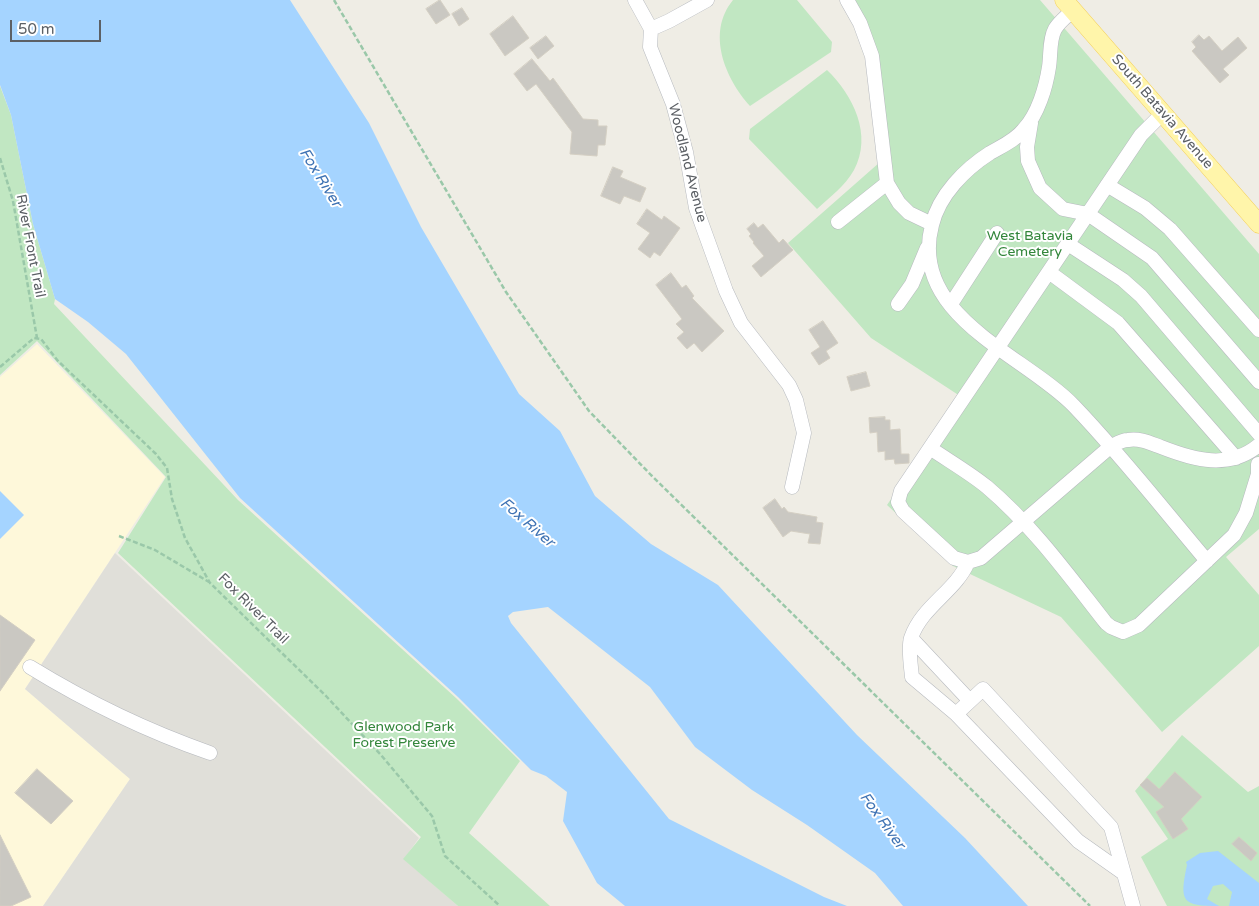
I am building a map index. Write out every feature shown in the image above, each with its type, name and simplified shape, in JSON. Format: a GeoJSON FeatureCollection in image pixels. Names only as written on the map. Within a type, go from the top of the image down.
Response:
{"type":"FeatureCollection","features":[{"type":"Feature","properties":{"kind":"main road","name":"South Batavia Avenue"},"geometry":{"type":"LineString","coordinates":[[1068,5],[1259,224]]}},
{"type":"Feature","properties":{"kind":"street","name":"Woodland Avenue"},"geometry":{"type":"LineString","coordinates":[[635,0],[651,29],[650,47],[673,104],[686,152],[696,208],[726,291],[741,323],[789,385],[796,400],[804,433],[792,487]]}},
{"type":"Feature","properties":{"kind":"street"},"geometry":{"type":"LineString","coordinates":[[651,29],[669,22],[707,0]]}},
{"type":"Feature","properties":{"kind":"street"},"geometry":{"type":"LineString","coordinates":[[846,0],[860,23],[872,56],[887,183],[899,203],[909,213],[932,224]]}},
{"type":"Feature","properties":{"kind":"street"},"geometry":{"type":"LineString","coordinates":[[1028,161],[1028,135],[1032,117],[1047,76],[1053,35],[1068,5]]}},
{"type":"Feature","properties":{"kind":"street"},"geometry":{"type":"LineString","coordinates":[[930,448],[986,487],[1023,522],[1106,623],[1123,632],[1139,625],[1234,535],[1241,524],[1255,484],[1259,464],[1256,447],[1236,458],[1212,461],[1192,459],[1137,440],[1122,441],[1110,447],[1023,522],[981,558],[968,562],[954,558],[903,511],[898,502],[901,491],[1141,135],[1163,113]]}},
{"type":"Feature","properties":{"kind":"street"},"geometry":{"type":"LineString","coordinates":[[1032,117],[1018,135],[963,175],[942,201],[932,224],[929,242],[929,259],[939,287],[974,331],[1065,397],[1207,561]]}},
{"type":"Feature","properties":{"kind":"street"},"geometry":{"type":"LineString","coordinates":[[1002,146],[1020,152],[1028,161],[1040,188],[1063,209],[1088,214],[1152,258],[1259,382]]}},
{"type":"Feature","properties":{"kind":"street"},"geometry":{"type":"LineString","coordinates":[[838,222],[887,183]]}},
{"type":"Feature","properties":{"kind":"street"},"geometry":{"type":"LineString","coordinates":[[1107,185],[1145,208],[1170,229],[1259,330]]}},
{"type":"Feature","properties":{"kind":"street"},"geometry":{"type":"LineString","coordinates":[[951,304],[997,234]]}},
{"type":"Feature","properties":{"kind":"street"},"geometry":{"type":"LineString","coordinates":[[898,304],[912,284],[929,242]]}},
{"type":"Feature","properties":{"kind":"street"},"geometry":{"type":"LineString","coordinates":[[1068,244],[1123,280],[1141,296],[1259,434]]}},
{"type":"Feature","properties":{"kind":"street"},"geometry":{"type":"LineString","coordinates":[[1049,272],[1118,323],[1236,458]]}},
{"type":"Feature","properties":{"kind":"street"},"geometry":{"type":"LineString","coordinates":[[912,284],[925,282],[939,287]]}},
{"type":"Feature","properties":{"kind":"street"},"geometry":{"type":"LineString","coordinates":[[968,562],[964,572],[928,610],[911,638],[912,677],[956,714],[1078,841],[1122,872]]}},
{"type":"Feature","properties":{"kind":"street"},"geometry":{"type":"LineString","coordinates":[[911,638],[970,702]]}},
{"type":"Feature","properties":{"kind":"street"},"geometry":{"type":"LineString","coordinates":[[30,667],[81,698],[165,737],[210,753]]}},
{"type":"Feature","properties":{"kind":"street"},"geometry":{"type":"LineString","coordinates":[[956,714],[983,689],[1111,827],[1132,906]]}},
{"type":"Feature","properties":{"kind":"path"},"geometry":{"type":"LineString","coordinates":[[334,0],[506,292],[589,411],[679,503],[1090,906]]}},
{"type":"Feature","properties":{"kind":"path","name":"River Front Trail"},"geometry":{"type":"LineString","coordinates":[[0,158],[13,201],[37,338]]}},
{"type":"Feature","properties":{"kind":"path"},"geometry":{"type":"LineString","coordinates":[[0,367],[37,338]]}},
{"type":"Feature","properties":{"kind":"path","name":"Fox River Trail"},"geometry":{"type":"LineString","coordinates":[[37,338],[65,368],[156,454],[167,468],[172,499],[185,538],[210,583],[326,696],[381,755],[432,816],[445,856],[500,906]]}},
{"type":"Feature","properties":{"kind":"path"},"geometry":{"type":"LineString","coordinates":[[119,536],[155,550],[210,583]]}},
{"type":"Feature","properties":{"kind":"shaded area"},"geometry":{"type":"Polygon","coordinates":[[[37,344],[165,477],[25,689],[130,779],[43,906],[0,906],[0,377],[37,344]]]}},
{"type":"Feature","properties":{"kind":"shaded area"},"geometry":{"type":"Polygon","coordinates":[[[115,553],[419,838],[404,859],[458,906],[43,906],[130,779],[25,689],[115,553]]]}},
{"type":"Feature","properties":{"kind":"green space"},"geometry":{"type":"Polygon","coordinates":[[[733,0],[797,0],[832,42],[831,52],[750,106],[733,82],[722,55],[721,27],[725,13],[733,0]]]}},
{"type":"Feature","properties":{"kind":"green space","name":"West Batavia Cemetery"},"geometry":{"type":"Polygon","coordinates":[[[853,0],[1040,0],[1259,254],[1259,529],[1226,557],[1259,595],[1259,646],[1162,732],[1061,617],[953,566],[887,505],[960,396],[871,338],[788,243],[888,155],[853,0]]]}},
{"type":"Feature","properties":{"kind":"green space"},"geometry":{"type":"Polygon","coordinates":[[[827,70],[845,91],[852,103],[861,130],[861,143],[859,157],[850,176],[817,209],[749,139],[750,129],[827,70]]]}},
{"type":"Feature","properties":{"kind":"green space","name":"Glenwood Park Forest Preserve"},"geometry":{"type":"Polygon","coordinates":[[[0,86],[11,115],[33,224],[55,299],[54,304],[238,500],[456,698],[520,761],[469,833],[550,906],[458,906],[403,859],[421,837],[118,553],[166,477],[37,341],[0,375],[0,86]]]}},
{"type":"Feature","properties":{"kind":"green space"},"geometry":{"type":"Polygon","coordinates":[[[1182,735],[1248,792],[1259,786],[1259,906],[1167,906],[1141,857],[1168,839],[1135,791],[1182,735]]]}},
{"type":"Feature","properties":{"kind":"water","name":"Fox River"},"geometry":{"type":"Polygon","coordinates":[[[0,0],[290,0],[369,123],[421,227],[519,394],[560,431],[595,496],[651,544],[718,585],[857,735],[965,838],[1028,906],[903,906],[875,873],[807,825],[752,790],[695,747],[650,687],[548,607],[513,612],[508,616],[511,623],[669,819],[824,897],[847,906],[625,906],[597,883],[563,821],[567,792],[546,776],[531,770],[458,697],[240,498],[126,354],[88,322],[55,299],[33,224],[11,115],[0,85],[0,0]]]}},
{"type":"Feature","properties":{"kind":"water"},"geometry":{"type":"Polygon","coordinates":[[[0,491],[24,515],[0,539],[0,491]]]}},
{"type":"Feature","properties":{"kind":"water"},"geometry":{"type":"Polygon","coordinates":[[[1218,851],[1259,883],[1259,906],[1229,906],[1232,892],[1223,884],[1213,886],[1207,899],[1219,906],[1197,905],[1186,899],[1183,887],[1186,862],[1200,853],[1218,851]]]}},
{"type":"Feature","properties":{"kind":"building"},"geometry":{"type":"Polygon","coordinates":[[[440,0],[450,15],[436,24],[426,9],[440,0]]]}},
{"type":"Feature","properties":{"kind":"building"},"geometry":{"type":"Polygon","coordinates":[[[462,8],[469,19],[459,26],[452,14],[462,8]]]}},
{"type":"Feature","properties":{"kind":"building"},"geometry":{"type":"Polygon","coordinates":[[[513,16],[529,38],[505,56],[490,34],[513,16]]]}},
{"type":"Feature","properties":{"kind":"building"},"geometry":{"type":"Polygon","coordinates":[[[1199,35],[1204,40],[1209,36],[1222,51],[1238,37],[1247,48],[1223,69],[1229,75],[1220,83],[1192,51],[1196,47],[1192,42],[1199,35]]]}},
{"type":"Feature","properties":{"kind":"building"},"geometry":{"type":"Polygon","coordinates":[[[546,36],[554,46],[538,59],[530,48],[546,36]]]}},
{"type":"Feature","properties":{"kind":"building"},"geometry":{"type":"Polygon","coordinates":[[[532,59],[550,81],[553,78],[583,119],[598,120],[598,126],[607,126],[605,145],[598,145],[597,156],[570,154],[572,132],[536,84],[527,91],[514,74],[532,59]]]}},
{"type":"Feature","properties":{"kind":"building"},"geometry":{"type":"Polygon","coordinates":[[[613,167],[623,171],[620,177],[646,188],[640,202],[624,196],[620,204],[601,196],[613,167]]]}},
{"type":"Feature","properties":{"kind":"building"},"geometry":{"type":"Polygon","coordinates":[[[647,209],[662,220],[664,216],[680,228],[660,256],[654,252],[650,258],[638,249],[650,233],[637,224],[647,209]]]}},
{"type":"Feature","properties":{"kind":"building"},"geometry":{"type":"Polygon","coordinates":[[[754,223],[758,228],[763,224],[779,243],[783,239],[793,250],[761,277],[752,266],[764,256],[753,243],[749,236],[751,234],[747,229],[754,223]]]}},
{"type":"Feature","properties":{"kind":"building"},"geometry":{"type":"Polygon","coordinates":[[[671,273],[682,288],[686,285],[694,296],[692,298],[724,331],[702,352],[694,343],[687,349],[677,338],[684,332],[676,324],[682,319],[656,285],[671,273]]]}},
{"type":"Feature","properties":{"kind":"building"},"geometry":{"type":"Polygon","coordinates":[[[823,321],[838,343],[826,351],[830,358],[819,365],[811,353],[820,347],[809,330],[823,321]]]}},
{"type":"Feature","properties":{"kind":"building"},"geometry":{"type":"Polygon","coordinates":[[[866,372],[870,386],[851,391],[847,377],[866,372]]]}},
{"type":"Feature","properties":{"kind":"building"},"geometry":{"type":"Polygon","coordinates":[[[885,417],[885,420],[890,420],[890,430],[900,429],[901,454],[909,454],[909,463],[895,464],[894,459],[885,460],[885,451],[878,452],[877,432],[870,433],[869,418],[885,417]]]}},
{"type":"Feature","properties":{"kind":"building"},"geometry":{"type":"Polygon","coordinates":[[[775,499],[782,509],[784,507],[788,512],[817,517],[816,522],[823,523],[820,544],[808,543],[810,534],[791,531],[783,537],[763,508],[775,499]]]}},
{"type":"Feature","properties":{"kind":"building"},"geometry":{"type":"Polygon","coordinates":[[[0,615],[35,640],[0,691],[0,615]]]}},
{"type":"Feature","properties":{"kind":"building"},"geometry":{"type":"Polygon","coordinates":[[[37,769],[73,801],[51,824],[15,793],[37,769]]]}},
{"type":"Feature","properties":{"kind":"building"},"geometry":{"type":"Polygon","coordinates":[[[1175,772],[1202,797],[1181,819],[1188,829],[1173,839],[1156,812],[1164,807],[1140,785],[1147,778],[1159,789],[1175,772]]]}},
{"type":"Feature","properties":{"kind":"building"},"geometry":{"type":"Polygon","coordinates":[[[0,835],[31,897],[11,906],[0,906],[0,835]]]}},
{"type":"Feature","properties":{"kind":"building"},"geometry":{"type":"Polygon","coordinates":[[[1239,837],[1257,853],[1251,861],[1232,844],[1239,837]]]}}]}
